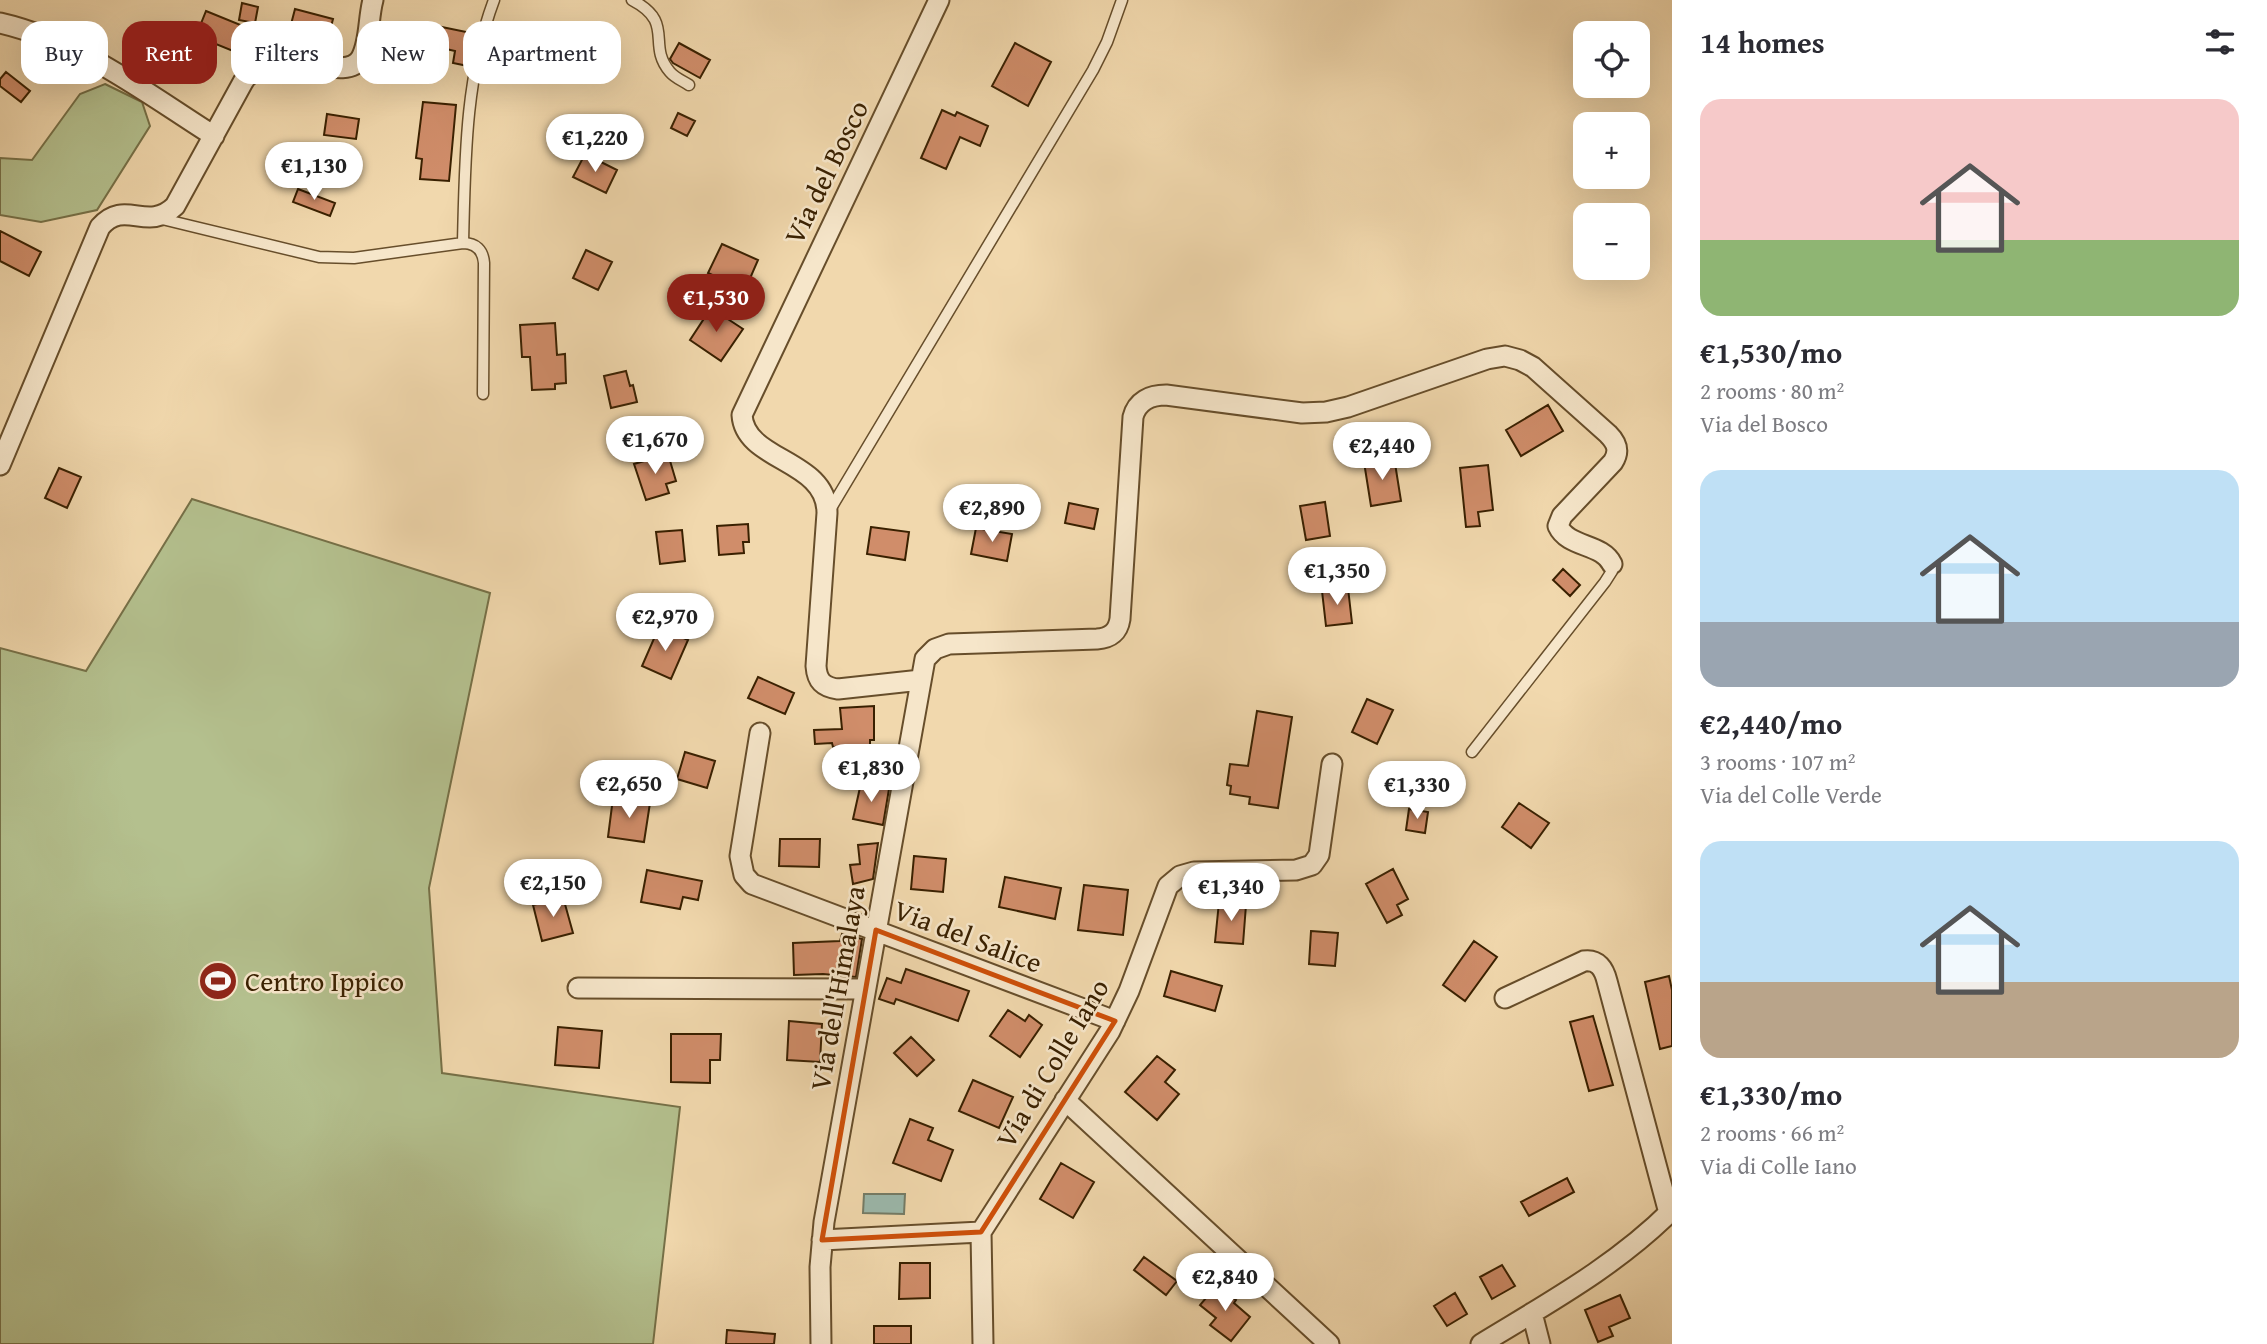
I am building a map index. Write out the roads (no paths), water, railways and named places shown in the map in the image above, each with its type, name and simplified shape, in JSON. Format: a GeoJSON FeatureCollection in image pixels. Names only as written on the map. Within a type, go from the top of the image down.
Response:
{"type":"FeatureCollection","features":[{"type":"Feature","properties":{"kind":"street"},"geometry":{"type":"LineString","coordinates":[[0,465],[100,227],[108,219],[120,215],[158,218],[178,203],[245,77],[257,67],[283,61],[346,68],[356,64],[363,55],[373,0]]}},
{"type":"Feature","properties":{"kind":"street","name":"Via del Bosco"},"geometry":{"type":"LineString","coordinates":[[921,680],[838,688],[827,687],[820,681],[816,666],[828,513],[826,498],[817,483],[751,438],[745,430],[741,415],[939,0]]}},
{"type":"Feature","properties":{"kind":"street"},"geometry":{"type":"LineString","coordinates":[[0,23],[43,35],[73,48],[214,136]]}},
{"type":"Feature","properties":{"kind":"street","name":"Via dell'Himalaya"},"geometry":{"type":"LineString","coordinates":[[821,1344],[821,1240],[925,659],[935,649],[955,644],[1097,639],[1115,632],[1120,619],[1133,417],[1141,402],[1158,395],[1318,413],[1348,407],[1487,359],[1505,356],[1520,360],[1533,367],[1608,434],[1616,445],[1615,458],[1562,516],[1559,526],[1564,536],[1606,555],[1612,564]]}},
{"type":"Feature","properties":{"kind":"street","name":"Via del Salice"},"geometry":{"type":"LineString","coordinates":[[760,733],[740,851],[744,875],[757,887],[1115,1021]]}},
{"type":"Feature","properties":{"kind":"street","name":"Via di Colle Iano"},"geometry":{"type":"LineString","coordinates":[[981,1232],[1115,1021],[1166,890],[1174,879],[1198,872],[1296,870],[1315,862],[1332,764]]}},
{"type":"Feature","properties":{"kind":"street"},"geometry":{"type":"LineString","coordinates":[[1481,1344],[1615,1260],[1670,1212],[1601,967],[1594,961],[1584,961],[1505,998]]}},
{"type":"Feature","properties":{"kind":"street"},"geometry":{"type":"LineString","coordinates":[[578,988],[865,989]]}},
{"type":"Feature","properties":{"kind":"street"},"geometry":{"type":"LineString","coordinates":[[1065,1100],[1329,1344]]}},
{"type":"Feature","properties":{"kind":"street"},"geometry":{"type":"LineString","coordinates":[[821,1240],[981,1232],[982,1344]]}},
{"type":"Feature","properties":{"kind":"street"},"geometry":{"type":"LineString","coordinates":[[1532,1313],[1540,1344]]}},
{"type":"Feature","properties":{"kind":"lane"},"geometry":{"type":"LineString","coordinates":[[463,243],[466,142],[477,57],[494,0]]}},
{"type":"Feature","properties":{"kind":"lane"},"geometry":{"type":"LineString","coordinates":[[632,0],[654,16],[659,26],[664,64],[675,77],[689,85]]}},
{"type":"Feature","properties":{"kind":"lane"},"geometry":{"type":"LineString","coordinates":[[828,513],[1093,69],[1107,42],[1122,0]]}},
{"type":"Feature","properties":{"kind":"lane"},"geometry":{"type":"LineString","coordinates":[[158,218],[319,257],[354,258],[463,243],[478,247],[484,257],[483,394]]}},
{"type":"Feature","properties":{"kind":"lane"},"geometry":{"type":"LineString","coordinates":[[1472,752],[1605,582],[1612,570],[1612,564]]}},
{"type":"Feature","properties":{"kind":"place","name":"Centro Ippico"},"geometry":{"type":"Point","coordinates":[218,981]}}]}
